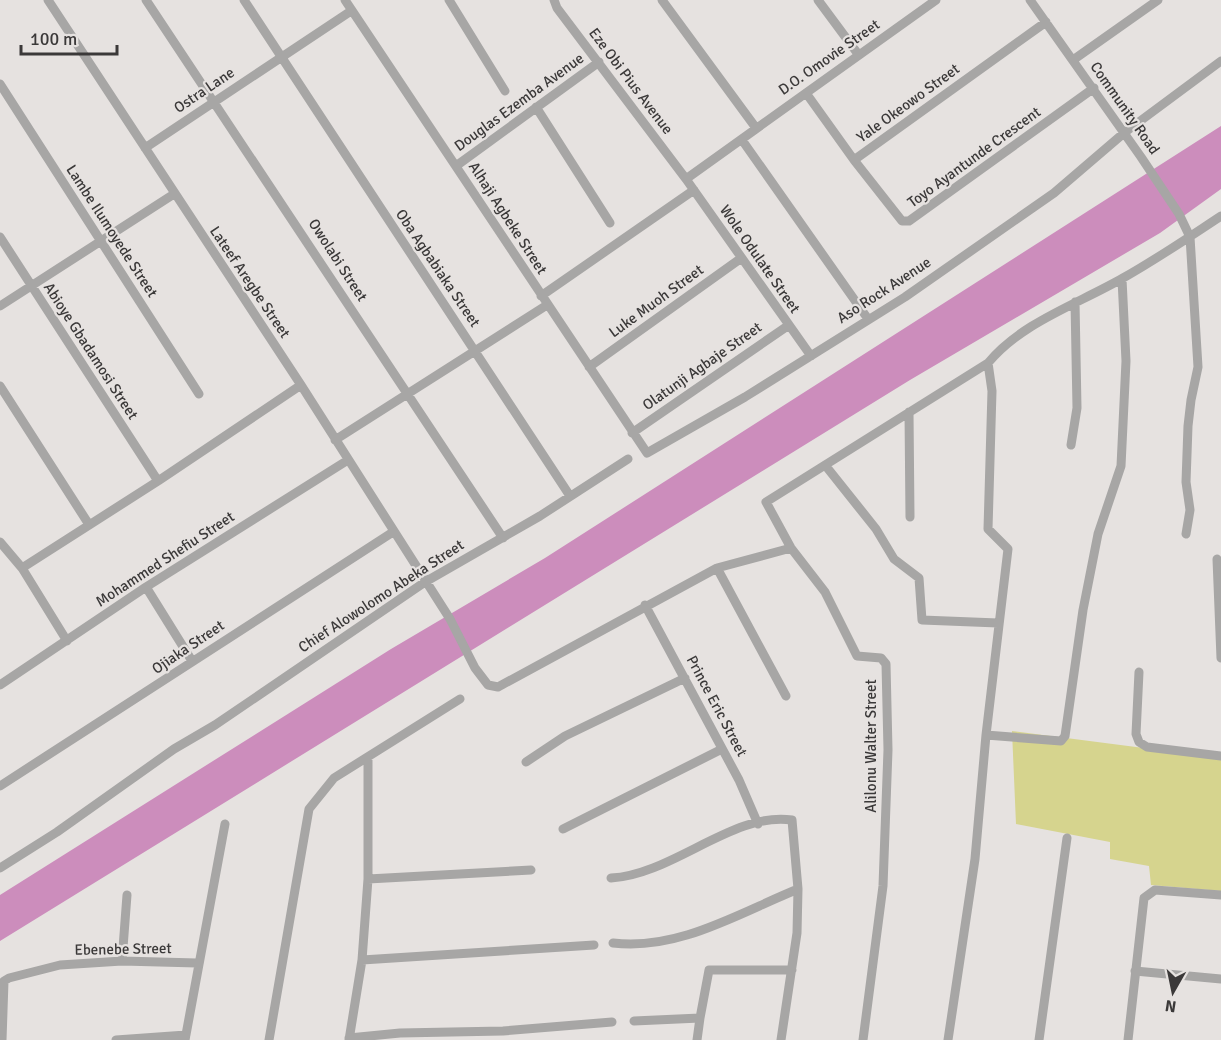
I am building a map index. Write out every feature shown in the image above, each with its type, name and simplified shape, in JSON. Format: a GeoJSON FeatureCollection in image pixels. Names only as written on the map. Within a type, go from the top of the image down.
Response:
{"type":"FeatureCollection","features":[{"type":"Feature","properties":{"kind":"street","name":"Lateef Aregbe Street"},"geometry":{"type":"LineString","coordinates":[[48,0],[301,385],[438,601],[475,668],[488,685],[498,687],[645,605]]}},
{"type":"Feature","properties":{"kind":"street","name":"Owolabi Street"},"geometry":{"type":"LineString","coordinates":[[146,0],[503,538]]}},
{"type":"Feature","properties":{"kind":"street","name":"Oba Agbabiaka Street"},"geometry":{"type":"LineString","coordinates":[[244,0],[570,496]]}},
{"type":"Feature","properties":{"kind":"street","name":"Alhaji Agbeke Street"},"geometry":{"type":"LineString","coordinates":[[345,0],[647,453]]}},
{"type":"Feature","properties":{"kind":"street"},"geometry":{"type":"LineString","coordinates":[[449,0],[505,91]]}},
{"type":"Feature","properties":{"kind":"street","name":"Eze Obi Pius Avenue"},"geometry":{"type":"LineString","coordinates":[[554,0],[557,8],[686,179]]}},
{"type":"Feature","properties":{"kind":"street"},"geometry":{"type":"LineString","coordinates":[[818,0],[858,54]]}},
{"type":"Feature","properties":{"kind":"street"},"geometry":{"type":"LineString","coordinates":[[918,0],[924,9]]}},
{"type":"Feature","properties":{"kind":"street","name":"D.O. Omovie Street"},"geometry":{"type":"LineString","coordinates":[[686,179],[936,0]]}},
{"type":"Feature","properties":{"kind":"street","name":"Community Road"},"geometry":{"type":"LineString","coordinates":[[1030,0],[1141,157],[1179,214],[1190,237]]}},
{"type":"Feature","properties":{"kind":"street"},"geometry":{"type":"LineString","coordinates":[[1140,0],[1147,9]]}},
{"type":"Feature","properties":{"kind":"street"},"geometry":{"type":"LineString","coordinates":[[1073,60],[1158,0]]}},
{"type":"Feature","properties":{"kind":"street"},"geometry":{"type":"LineString","coordinates":[[667,2],[756,128]]}},
{"type":"Feature","properties":{"kind":"street","name":"Ostra Lane"},"geometry":{"type":"LineString","coordinates":[[145,148],[351,10]]}},
{"type":"Feature","properties":{"kind":"street","name":"Yale Okeowo Street"},"geometry":{"type":"LineString","coordinates":[[806,93],[854,160],[1046,22]]}},
{"type":"Feature","properties":{"kind":"street","name":"Aso Rock Avenue"},"geometry":{"type":"LineString","coordinates":[[647,453],[906,297],[1054,193],[1124,133],[1221,61]]}},
{"type":"Feature","properties":{"kind":"street","name":"Douglas Ezemba Avenue"},"geometry":{"type":"LineString","coordinates":[[456,166],[599,62]]}},
{"type":"Feature","properties":{"kind":"street","name":"Lambe Ilumoyede Street"},"geometry":{"type":"LineString","coordinates":[[0,84],[199,394]]}},
{"type":"Feature","properties":{"kind":"street","name":"Toyo Ayantunde Crescent"},"geometry":{"type":"LineString","coordinates":[[854,160],[902,220],[909,221],[1094,88]]}},
{"type":"Feature","properties":{"kind":"street"},"geometry":{"type":"LineString","coordinates":[[536,107],[610,224]]}},
{"type":"Feature","properties":{"kind":"street"},"geometry":{"type":"LineString","coordinates":[[742,140],[868,319]]}},
{"type":"Feature","properties":{"kind":"street","name":"Wole Odulate Street"},"geometry":{"type":"LineString","coordinates":[[686,179],[740,259],[811,356]]}},
{"type":"Feature","properties":{"kind":"street"},"geometry":{"type":"LineString","coordinates":[[542,296],[694,190]]}},
{"type":"Feature","properties":{"kind":"street"},"geometry":{"type":"LineString","coordinates":[[0,306],[174,194]]}},
{"type":"Feature","properties":{"kind":"street"},"geometry":{"type":"LineString","coordinates":[[998,623],[922,620],[919,578],[894,559],[876,529],[825,465],[988,363],[1004,345],[1075,302],[1122,279],[1221,216]]}},
{"type":"Feature","properties":{"kind":"street","name":"Abioye Gbadamosi Street"},"geometry":{"type":"LineString","coordinates":[[0,237],[158,481]]}},
{"type":"Feature","properties":{"kind":"street"},"geometry":{"type":"LineString","coordinates":[[1186,534],[1190,510],[1186,482],[1188,426],[1198,367],[1190,237]]}},
{"type":"Feature","properties":{"kind":"street","name":"Luke Muoh Street"},"geometry":{"type":"LineString","coordinates":[[589,367],[740,259]]}},
{"type":"Feature","properties":{"kind":"street"},"geometry":{"type":"LineString","coordinates":[[986,735],[1064,739],[1083,610],[1098,534],[1121,466],[1126,361],[1122,279]]}},
{"type":"Feature","properties":{"kind":"street"},"geometry":{"type":"LineString","coordinates":[[1071,445],[1077,408],[1075,302]]}},
{"type":"Feature","properties":{"kind":"street"},"geometry":{"type":"LineString","coordinates":[[336,440],[547,305]]}},
{"type":"Feature","properties":{"kind":"street","name":"Olatunji Agbaje Street"},"geometry":{"type":"LineString","coordinates":[[632,433],[789,325]]}},
{"type":"Feature","properties":{"kind":"street"},"geometry":{"type":"LineString","coordinates":[[948,1040],[975,859],[986,735],[1008,549],[988,529],[992,391],[988,363]]}},
{"type":"Feature","properties":{"kind":"street"},"geometry":{"type":"LineString","coordinates":[[22,567],[88,523],[158,481],[301,385]]}},
{"type":"Feature","properties":{"kind":"street"},"geometry":{"type":"LineString","coordinates":[[0,386],[88,523]]}},
{"type":"Feature","properties":{"kind":"street"},"geometry":{"type":"LineString","coordinates":[[909,412],[910,517]]}},
{"type":"Feature","properties":{"kind":"street","name":"Chief Alowolomo Abeka Street"},"geometry":{"type":"LineString","coordinates":[[0,868],[57,832],[174,749],[215,725],[425,582],[503,538],[628,459]]}},
{"type":"Feature","properties":{"kind":"street","name":"Mohammed Shefiu Street"},"geometry":{"type":"LineString","coordinates":[[0,685],[146,588],[348,460]]}},
{"type":"Feature","properties":{"kind":"street","name":"Alilonu Walter Street"},"geometry":{"type":"LineString","coordinates":[[825,465],[766,502],[791,548],[825,592],[857,656],[881,658],[886,664],[888,750],[883,886],[863,1040]]}},
{"type":"Feature","properties":{"kind":"street","name":"Ojiaka Street"},"geometry":{"type":"LineString","coordinates":[[0,786],[393,532]]}},
{"type":"Feature","properties":{"kind":"street"},"geometry":{"type":"LineString","coordinates":[[2,548],[22,567],[67,641]]}},
{"type":"Feature","properties":{"kind":"street"},"geometry":{"type":"LineString","coordinates":[[645,605],[717,568],[791,548]]}},
{"type":"Feature","properties":{"kind":"street"},"geometry":{"type":"LineString","coordinates":[[1217,559],[1221,658]]}},
{"type":"Feature","properties":{"kind":"street"},"geometry":{"type":"LineString","coordinates":[[717,568],[786,696]]}},
{"type":"Feature","properties":{"kind":"street"},"geometry":{"type":"LineString","coordinates":[[146,588],[192,662]]}},
{"type":"Feature","properties":{"kind":"street","name":"Prince Eric Street"},"geometry":{"type":"LineString","coordinates":[[645,605],[722,749],[758,824]]}},
{"type":"Feature","properties":{"kind":"street"},"geometry":{"type":"LineString","coordinates":[[1139,672],[1136,734],[1139,742],[1147,747],[1221,756]]}},
{"type":"Feature","properties":{"kind":"street"},"geometry":{"type":"LineString","coordinates":[[526,762],[565,736],[685,678]]}},
{"type":"Feature","properties":{"kind":"street"},"geometry":{"type":"LineString","coordinates":[[269,1040],[309,809],[334,778],[460,699]]}},
{"type":"Feature","properties":{"kind":"street"},"geometry":{"type":"LineString","coordinates":[[563,829],[722,749]]}},
{"type":"Feature","properties":{"kind":"street"},"geometry":{"type":"LineString","coordinates":[[368,757],[368,879],[362,960],[349,1039],[400,1033],[502,1031],[612,1022]]}},
{"type":"Feature","properties":{"kind":"street"},"geometry":{"type":"LineString","coordinates":[[611,878],[628,877],[670,863],[728,834],[758,824],[789,820],[794,823],[798,889],[797,933],[781,1040]]}},
{"type":"Feature","properties":{"kind":"street"},"geometry":{"type":"LineString","coordinates":[[116,1040],[186,1037],[197,963],[225,824]]}},
{"type":"Feature","properties":{"kind":"street"},"geometry":{"type":"LineString","coordinates":[[1039,1040],[1067,838]]}},
{"type":"Feature","properties":{"kind":"street"},"geometry":{"type":"LineString","coordinates":[[368,879],[531,870]]}},
{"type":"Feature","properties":{"kind":"street"},"geometry":{"type":"LineString","coordinates":[[612,943],[636,946],[666,942],[798,889]]}},
{"type":"Feature","properties":{"kind":"street"},"geometry":{"type":"LineString","coordinates":[[1128,1040],[1144,898],[1155,891],[1221,894]]}},
{"type":"Feature","properties":{"kind":"street"},"geometry":{"type":"LineString","coordinates":[[122,961],[127,895]]}},
{"type":"Feature","properties":{"kind":"street"},"geometry":{"type":"LineString","coordinates":[[362,960],[594,945]]}},
{"type":"Feature","properties":{"kind":"street","name":"Ebenebe Street"},"geometry":{"type":"LineString","coordinates":[[2,1040],[4,981],[9,978],[60,965],[122,961],[197,963]]}},
{"type":"Feature","properties":{"kind":"street"},"geometry":{"type":"LineString","coordinates":[[697,1040],[709,970],[792,970]]}},
{"type":"Feature","properties":{"kind":"street"},"geometry":{"type":"LineString","coordinates":[[1135,971],[1221,979]]}},
{"type":"Feature","properties":{"kind":"street"},"geometry":{"type":"LineString","coordinates":[[634,1021],[700,1018]]}},
{"type":"Feature","properties":{"kind":"shaded area"},"geometry":{"type":"Polygon","coordinates":[[[1221,126],[1221,189],[1160,233],[910,380],[0,941],[0,895],[391,649],[545,558],[1221,126]]]}},
{"type":"Feature","properties":{"kind":"shaded area"},"geometry":{"type":"Polygon","coordinates":[[[1012,731],[1221,758],[1221,891],[1151,885],[1149,866],[1110,859],[1110,842],[1016,824],[1012,731]]]}}]}
